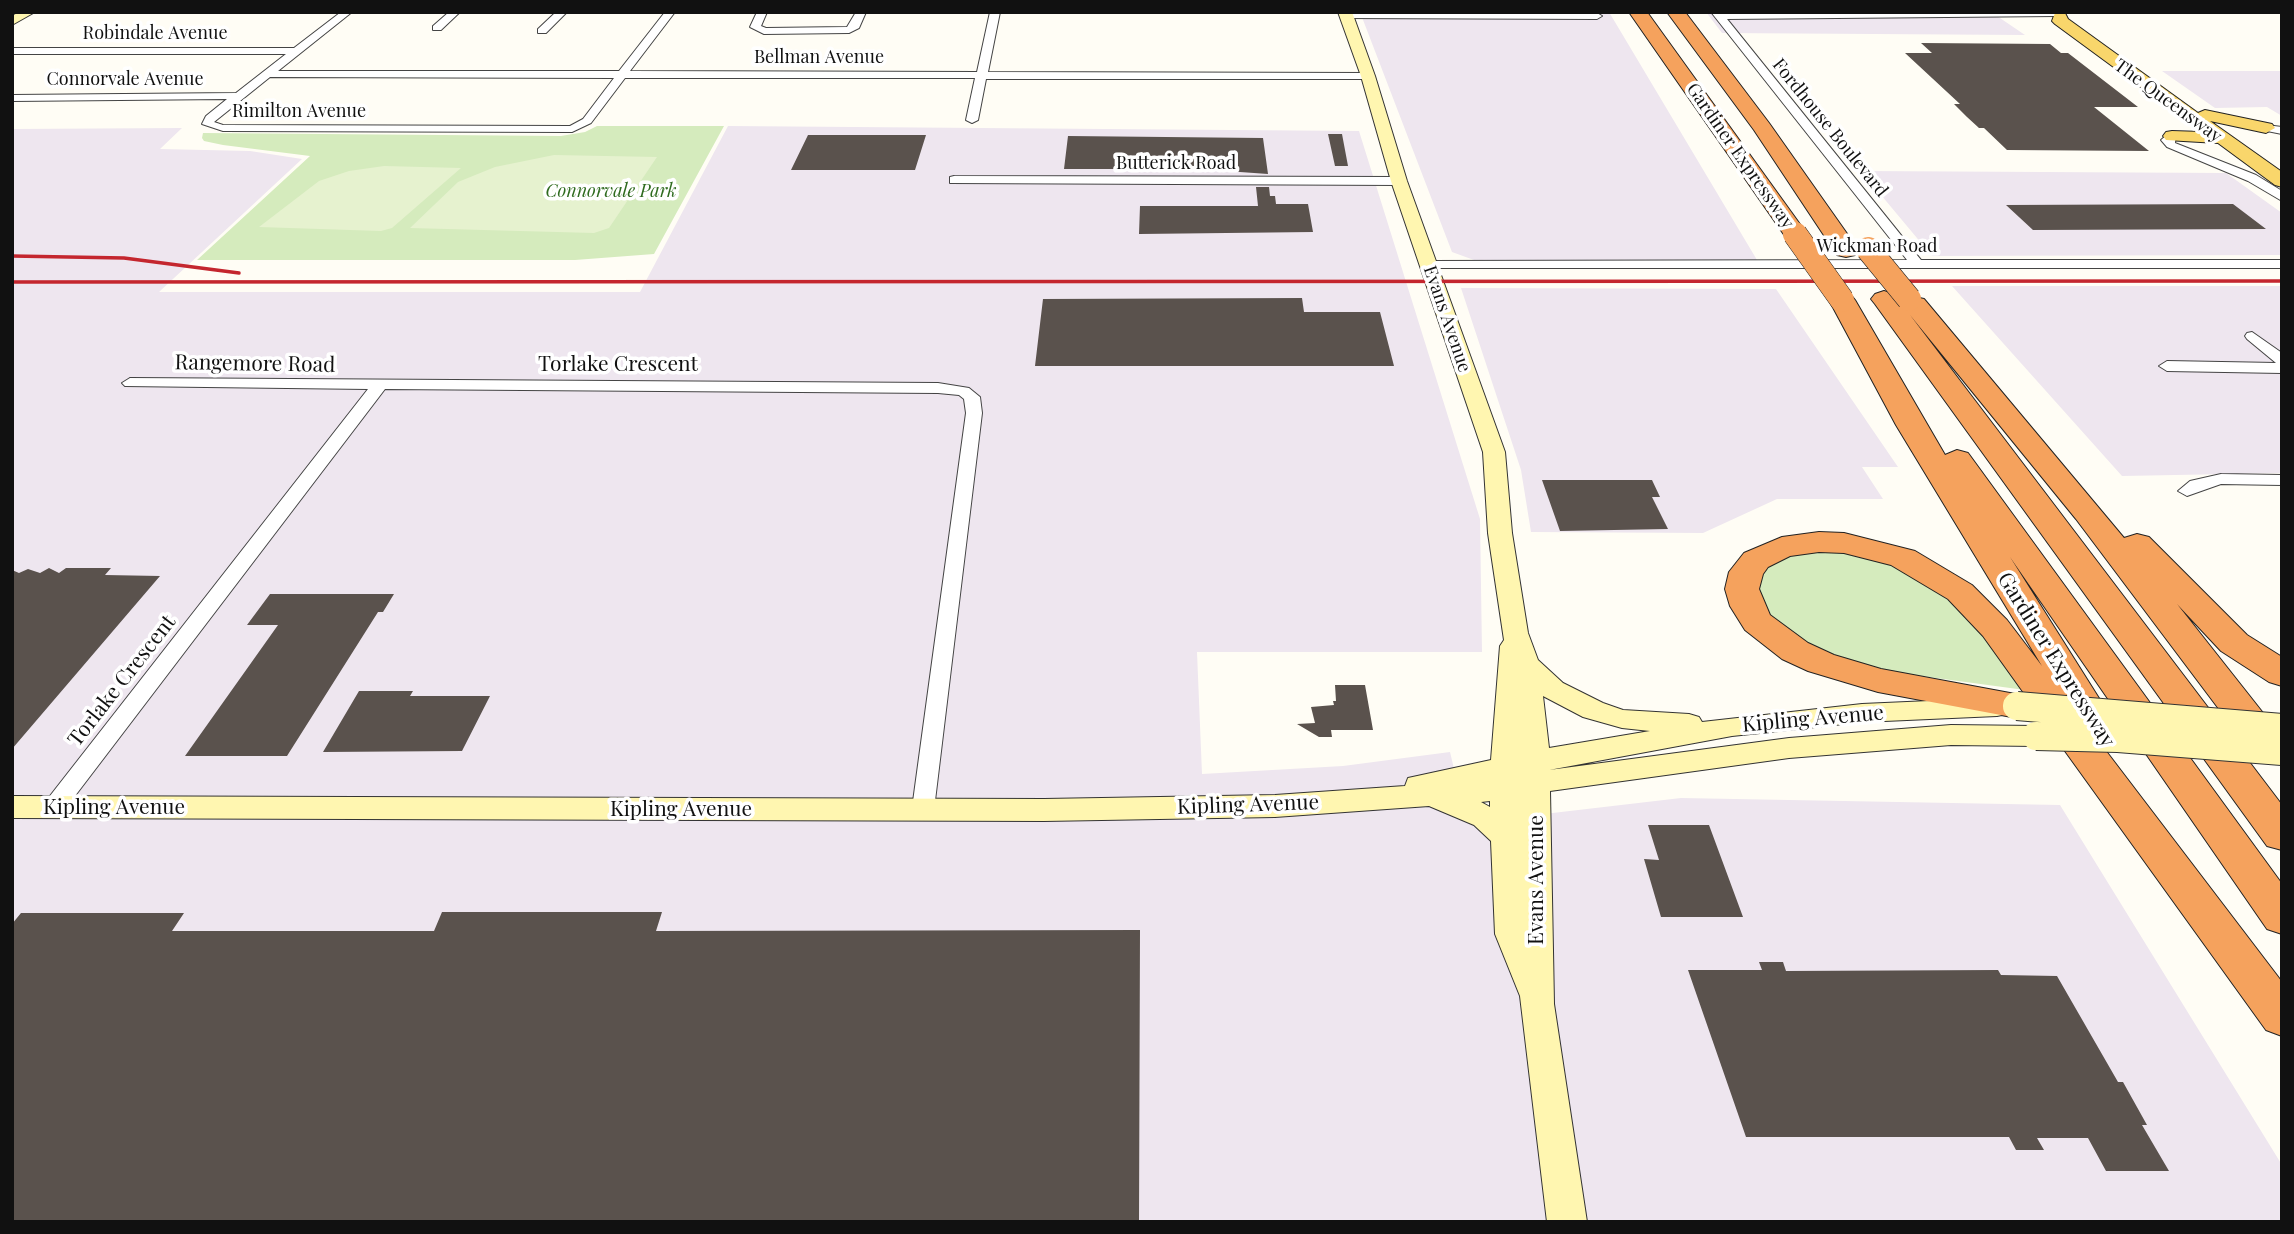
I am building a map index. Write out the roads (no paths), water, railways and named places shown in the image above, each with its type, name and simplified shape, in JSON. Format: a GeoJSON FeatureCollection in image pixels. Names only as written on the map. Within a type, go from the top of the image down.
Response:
{"type":"FeatureCollection","features":[{"type":"Feature","properties":{"kind":"highway","name":"Gardiner Expressway"},"geometry":{"type":"LineString","coordinates":[[1638,12],[2282,917]]}},
{"type":"Feature","properties":{"kind":"highway","name":"Gardiner Expressway"},"geometry":{"type":"LineString","coordinates":[[1675,12],[1796,175],[1897,299],[2282,835]]}},
{"type":"Feature","properties":{"kind":"highway","name":"Gardiner Expressway"},"geometry":{"type":"LineString","coordinates":[[1897,299],[2001,406],[2282,764]]}},
{"type":"Feature","properties":{"kind":"highway","name":"Gardiner Expressway"},"geometry":{"type":"LineString","coordinates":[[1842,300],[1912,425],[2057,664],[2282,1015]]}},
{"type":"Feature","properties":{"kind":"highway"},"geometry":{"type":"LineString","coordinates":[[2001,406],[2234,643],[2282,674]]}},
{"type":"Feature","properties":{"kind":"highway"},"geometry":{"type":"LineString","coordinates":[[2026,721],[1821,663],[1795,651],[1757,622],[1752,614],[1742,589],[1746,572],[1756,560],[1782,547],[1819,542],[1844,543],[1903,558],[1960,592],[1995,628],[2282,1015]]}},
{"type":"Feature","properties":{"kind":"main road"},"geometry":{"type":"LineString","coordinates":[[12,22],[29,12]]}},
{"type":"Feature","properties":{"kind":"main road","name":"Evans Avenue"},"geometry":{"type":"LineString","coordinates":[[1346,14],[1368,76],[1399,181],[1494,452],[1500,533],[1515,633],[1526,664],[1536,773],[1537,1004],[1566,1222]]}},
{"type":"Feature","properties":{"kind":"main road","name":"The Queensway"},"geometry":{"type":"LineString","coordinates":[[2057,14],[2060,21],[2224,135],[2282,181]]}},
{"type":"Feature","properties":{"kind":"main road"},"geometry":{"type":"LineString","coordinates":[[2172,136],[2174,132],[2203,120],[2274,130]]}},
{"type":"Feature","properties":{"kind":"main road"},"geometry":{"type":"LineString","coordinates":[[2172,136],[2274,130]]}},
{"type":"Feature","properties":{"kind":"main road","name":"The Queensway"},"geometry":{"type":"LineString","coordinates":[[2224,135],[2282,168]]}},
{"type":"Feature","properties":{"kind":"main road","name":"Evans Avenue"},"geometry":{"type":"LineString","coordinates":[[1515,633],[1510,664],[1505,778],[1506,837],[1512,934],[1537,1004]]}},
{"type":"Feature","properties":{"kind":"main road"},"geometry":{"type":"LineString","coordinates":[[1526,664],[1553,689],[1593,710],[1622,719],[1732,726]]}},
{"type":"Feature","properties":{"kind":"main road","name":"Kipling Avenue"},"geometry":{"type":"LineString","coordinates":[[1536,773],[1732,726],[1862,713],[2026,721],[2282,728]]}},
{"type":"Feature","properties":{"kind":"main road","name":"Kipling Avenue"},"geometry":{"type":"LineString","coordinates":[[1350,800],[1536,773],[1951,735],[2026,721],[2118,738],[2282,751]]}},
{"type":"Feature","properties":{"kind":"main road","name":"Kipling Avenue"},"geometry":{"type":"LineString","coordinates":[[12,807],[1150,809],[1433,798],[1505,778]]}},
{"type":"Feature","properties":{"kind":"main road"},"geometry":{"type":"LineString","coordinates":[[1433,798],[1467,808],[1485,817],[1506,837]]}},
{"type":"Feature","properties":{"kind":"street","name":"Rimilton Avenue"},"geometry":{"type":"LineString","coordinates":[[347,12],[210,118],[208,124],[223,128],[572,129],[587,121],[623,73]]}},
{"type":"Feature","properties":{"kind":"street"},"geometry":{"type":"LineString","coordinates":[[436,28],[455,12]]}},
{"type":"Feature","properties":{"kind":"street"},"geometry":{"type":"LineString","coordinates":[[542,31],[562,12]]}},
{"type":"Feature","properties":{"kind":"street"},"geometry":{"type":"LineString","coordinates":[[623,73],[670,12]]}},
{"type":"Feature","properties":{"kind":"street"},"geometry":{"type":"LineString","coordinates":[[762,12],[755,27],[760,30],[844,30],[853,28],[861,12]]}},
{"type":"Feature","properties":{"kind":"street"},"geometry":{"type":"LineString","coordinates":[[972,120],[995,12]]}},
{"type":"Feature","properties":{"kind":"street"},"geometry":{"type":"LineString","coordinates":[[1346,14],[1597,16]]}},
{"type":"Feature","properties":{"kind":"street"},"geometry":{"type":"LineString","coordinates":[[1717,14],[2057,14]]}},
{"type":"Feature","properties":{"kind":"street","name":"Fordhouse Boulevard"},"geometry":{"type":"LineString","coordinates":[[1717,14],[1918,265]]}},
{"type":"Feature","properties":{"kind":"street","name":"Robindale Avenue"},"geometry":{"type":"LineString","coordinates":[[12,51],[298,51]]}},
{"type":"Feature","properties":{"kind":"street","name":"Bellman Avenue"},"geometry":{"type":"LineString","coordinates":[[270,74],[1368,76]]}},
{"type":"Feature","properties":{"kind":"street","name":"Connorvale Avenue"},"geometry":{"type":"LineString","coordinates":[[12,97],[239,96]]}},
{"type":"Feature","properties":{"kind":"street"},"geometry":{"type":"LineString","coordinates":[[2172,136],[2167,140],[2171,145],[2252,178],[2282,197]]}},
{"type":"Feature","properties":{"kind":"street","name":"Butterick Road"},"geometry":{"type":"LineString","coordinates":[[954,180],[1399,181]]}},
{"type":"Feature","properties":{"kind":"street","name":"Wickman Road"},"geometry":{"type":"LineString","coordinates":[[1429,265],[2282,264]]}},
{"type":"Feature","properties":{"kind":"street"},"geometry":{"type":"LineString","coordinates":[[2252,336],[2282,361]]}},
{"type":"Feature","properties":{"kind":"street"},"geometry":{"type":"LineString","coordinates":[[2167,366],[2282,368]]}},
{"type":"Feature","properties":{"kind":"street","name":"Rangemore Road"},"geometry":{"type":"LineString","coordinates":[[130,383],[379,386]]}},
{"type":"Feature","properties":{"kind":"street","name":"Torlake Crescent"},"geometry":{"type":"LineString","coordinates":[[54,807],[379,386],[938,388],[963,391],[972,397],[974,413],[923,809]]}},
{"type":"Feature","properties":{"kind":"street"},"geometry":{"type":"LineString","coordinates":[[2187,491],[2196,485],[2221,479],[2282,480]]}},
{"type":"Feature","properties":{"kind":"railway"},"geometry":{"type":"LineString","coordinates":[[12,256],[124,258],[239,273]]}},
{"type":"Feature","properties":{"kind":"railway"},"geometry":{"type":"LineString","coordinates":[[12,282],[2282,281]]}},
{"type":"Feature","properties":{"kind":"park label","name":"Connorvale Park"},"geometry":{"type":"Point","coordinates":[611,191]}}]}
